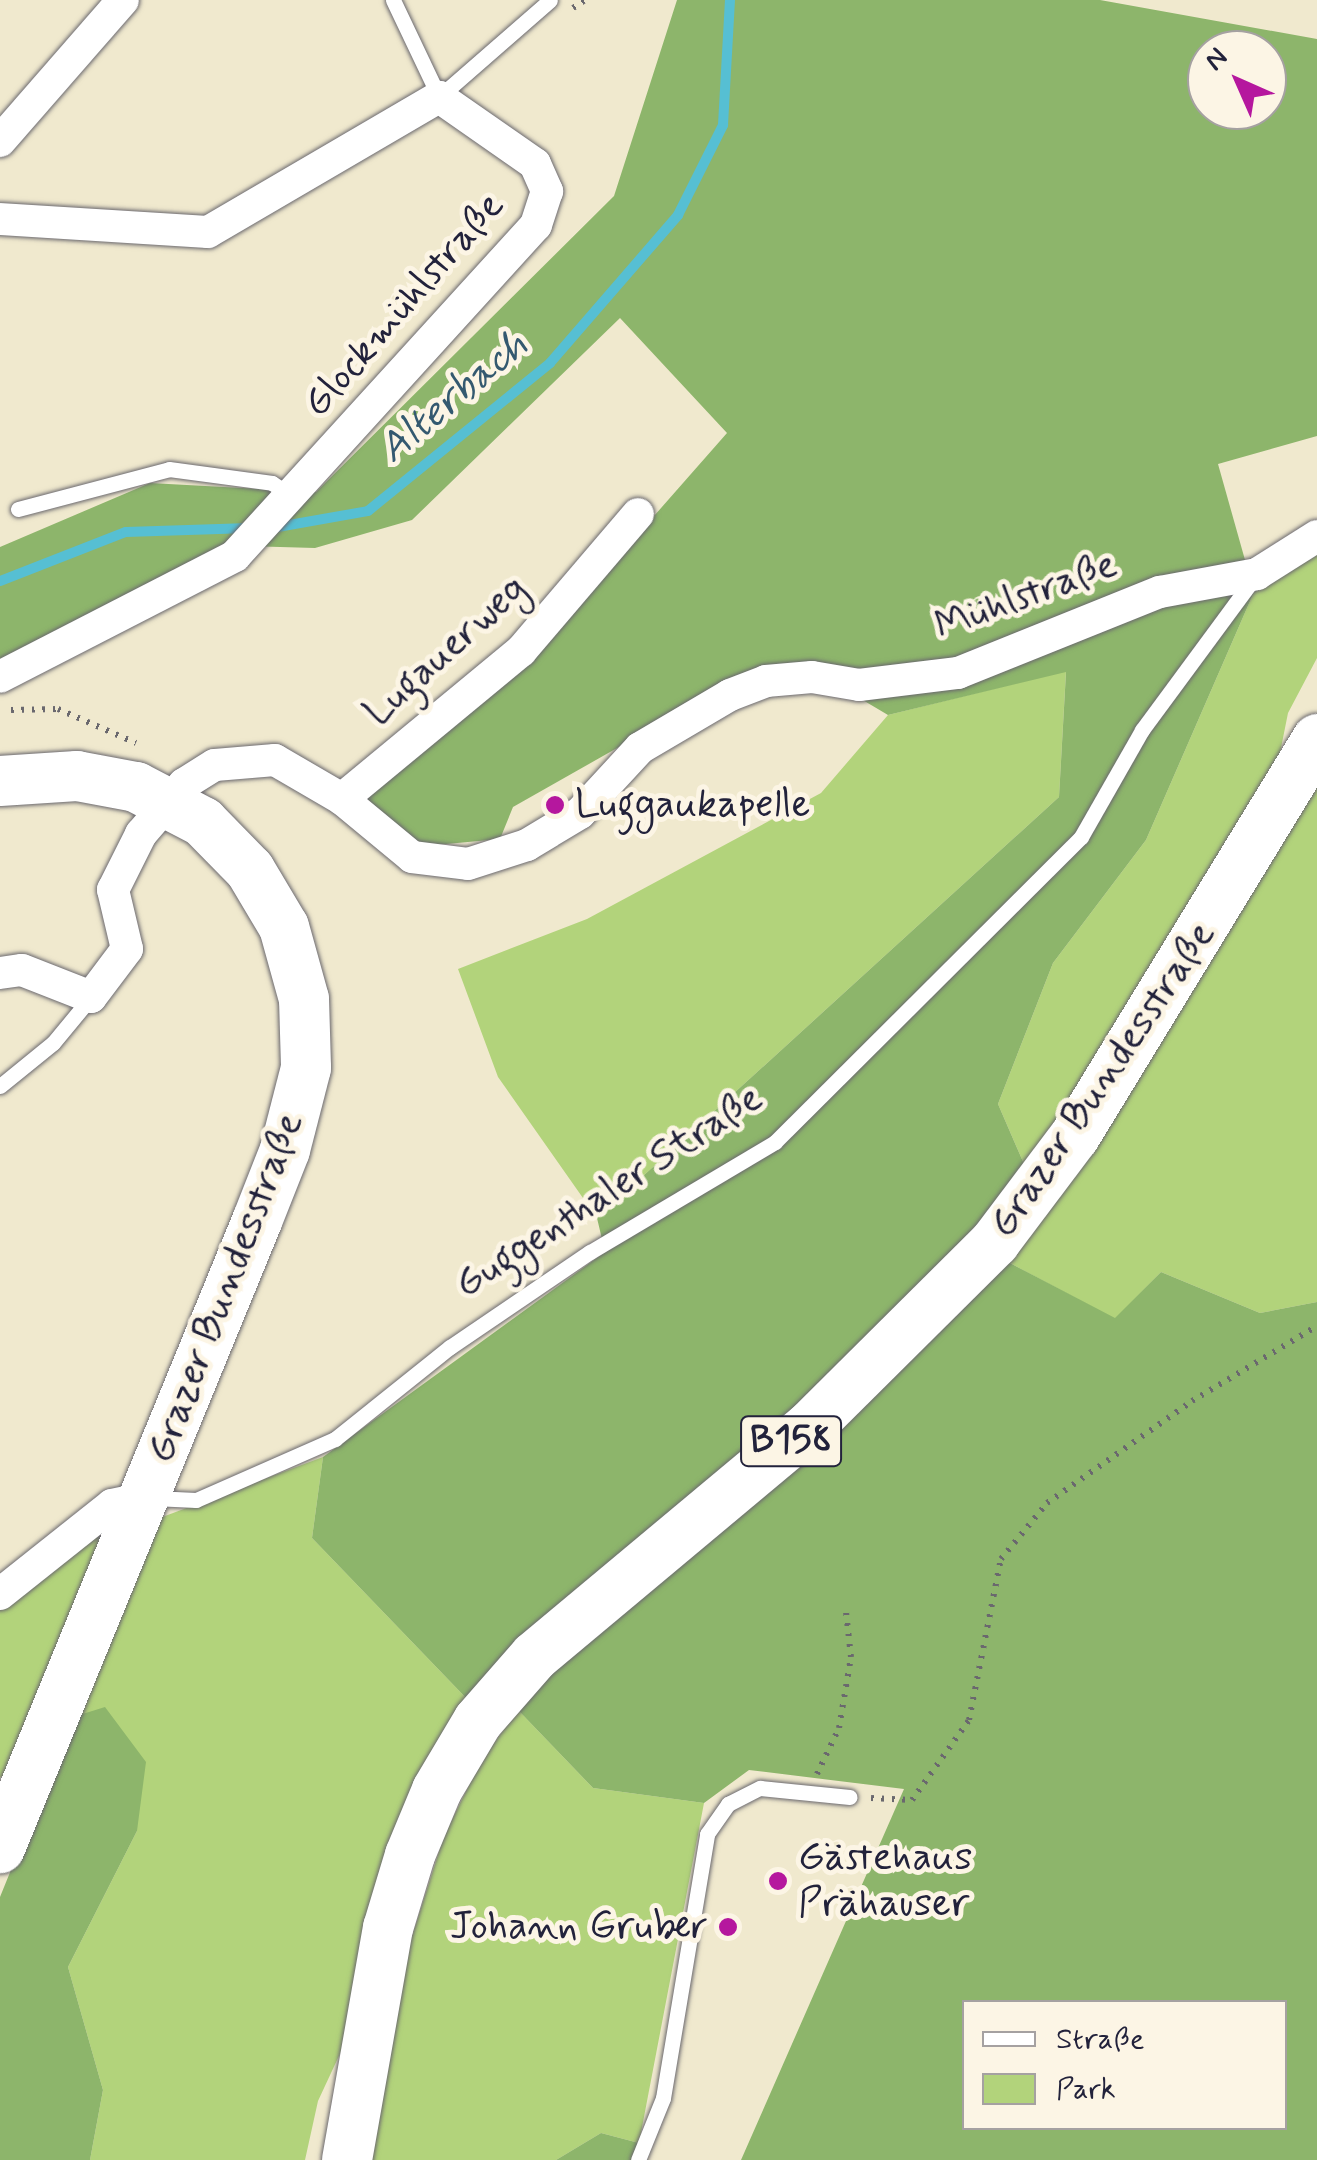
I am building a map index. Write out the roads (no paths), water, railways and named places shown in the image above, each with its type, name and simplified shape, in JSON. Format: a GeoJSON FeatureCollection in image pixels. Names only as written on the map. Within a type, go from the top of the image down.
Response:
{"type":"FeatureCollection","features":[{"type":"Feature","properties":{"kind":"main road","name":"Grazer Bundesstraße"},"geometry":{"type":"LineString","coordinates":[[346,2160],[388,1928],[410,1854],[437,1790],[478,1721],[536,1656],[808,1428],[995,1242],[1075,1136],[1317,739]]}},
{"type":"Feature","properties":{"kind":"main road","name":"Grazer Bundesstraße"},"geometry":{"type":"LineString","coordinates":[[0,781],[77,776],[176,793],[250,870],[284,926],[304,999],[306,1068],[286,1150],[0,1848]]}},
{"type":"Feature","properties":{"kind":"street"},"geometry":{"type":"LineString","coordinates":[[0,141],[123,0]]}},
{"type":"Feature","properties":{"kind":"street"},"geometry":{"type":"LineString","coordinates":[[0,219],[208,232],[439,97]]}},
{"type":"Feature","properties":{"kind":"street","name":"Glockmühlstraße"},"geometry":{"type":"LineString","coordinates":[[0,677],[236,556],[293,498],[536,225],[548,191],[534,164],[439,97]]}},
{"type":"Feature","properties":{"kind":"street","name":"Lugauerweg"},"geometry":{"type":"LineString","coordinates":[[342,799],[521,651],[638,514]]}},
{"type":"Feature","properties":{"kind":"street","name":"Guggenthaler Straße"},"geometry":{"type":"LineString","coordinates":[[1257,574],[1317,536]]}},
{"type":"Feature","properties":{"kind":"street","name":"Mühlstraße"},"geometry":{"type":"LineString","coordinates":[[91,997],[128,949],[113,890],[141,834],[176,793],[215,764],[275,760],[342,799],[412,857],[468,864],[526,845],[580,813],[640,748],[766,682],[812,677],[859,684],[958,673],[1160,592],[1257,574]]}},
{"type":"Feature","properties":{"kind":"street"},"geometry":{"type":"LineString","coordinates":[[0,973],[22,970],[91,997]]}},
{"type":"Feature","properties":{"kind":"street","name":"Guggenthaler Straße"},"geometry":{"type":"LineString","coordinates":[[0,1594],[112,1505],[144,1498]]}},
{"type":"Feature","properties":{"kind":"lane"},"geometry":{"type":"LineString","coordinates":[[393,0],[439,97],[550,0]]}},
{"type":"Feature","properties":{"kind":"lane"},"geometry":{"type":"LineString","coordinates":[[18,509],[169,469],[272,483],[293,498]]}},
{"type":"Feature","properties":{"kind":"lane","name":"Guggenthaler Straße"},"geometry":{"type":"LineString","coordinates":[[144,1498],[196,1500],[335,1439],[450,1346],[590,1252],[775,1142],[1081,837],[1142,730],[1257,574]]}},
{"type":"Feature","properties":{"kind":"lane"},"geometry":{"type":"LineString","coordinates":[[0,1086],[52,1043],[91,997]]}},
{"type":"Feature","properties":{"kind":"lane"},"geometry":{"type":"LineString","coordinates":[[638,2160],[663,2098],[707,1834],[728,1804],[760,1788],[850,1797]]}},
{"type":"Feature","properties":{"kind":"waterway","name":"Alterbach"},"geometry":{"type":"LineString","coordinates":[[272,528],[368,511],[550,363],[678,215],[723,125],[730,0]]}},
{"type":"Feature","properties":{"kind":"waterway","name":"Alterbach"},"geometry":{"type":"LineString","coordinates":[[0,581],[126,532],[250,528]]}},
{"type":"Feature","properties":{"kind":"place","name":"Luggaukapelle"},"geometry":{"type":"Point","coordinates":[555,805]}},
{"type":"Feature","properties":{"kind":"place","name":"Gästehaus Prähauser"},"geometry":{"type":"Point","coordinates":[778,1881]}},
{"type":"Feature","properties":{"kind":"place","name":"Johann Gruber"},"geometry":{"type":"Point","coordinates":[728,1927]}}]}
